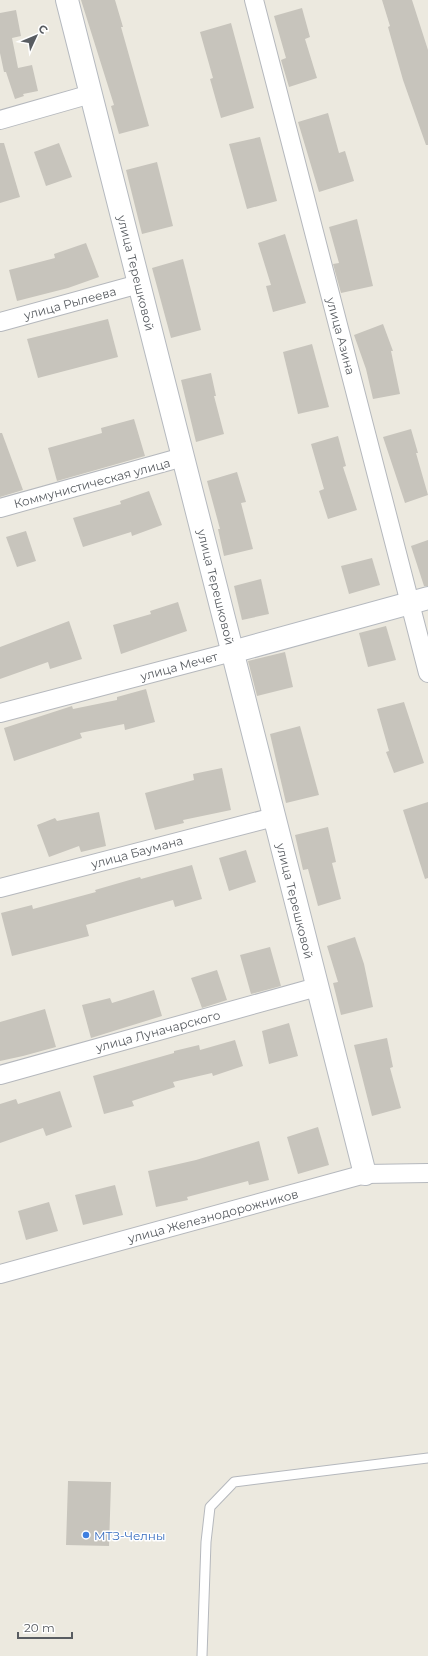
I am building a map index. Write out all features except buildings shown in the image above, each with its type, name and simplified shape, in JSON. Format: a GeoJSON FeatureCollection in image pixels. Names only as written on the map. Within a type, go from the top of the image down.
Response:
{"type":"FeatureCollection","features":[{"type":"Feature","properties":{"kind":"street","name":"улица Терешковой"},"geometry":{"type":"LineString","coordinates":[[67,0],[365,1174]]}},
{"type":"Feature","properties":{"kind":"street","name":"улица Азина"},"geometry":{"type":"LineString","coordinates":[[254,0],[419,600],[428,673]]}},
{"type":"Feature","properties":{"kind":"street"},"geometry":{"type":"LineString","coordinates":[[0,120],[91,94]]}},
{"type":"Feature","properties":{"kind":"street","name":"улица Рылеева"},"geometry":{"type":"LineString","coordinates":[[0,322],[139,284]]}},
{"type":"Feature","properties":{"kind":"street","name":"Коммунистическая улица"},"geometry":{"type":"LineString","coordinates":[[0,508],[183,458]]}},
{"type":"Feature","properties":{"kind":"street","name":"улица Мечет"},"geometry":{"type":"LineString","coordinates":[[0,713],[232,652],[419,600]]}},
{"type":"Feature","properties":{"kind":"street","name":"улица Баумана"},"geometry":{"type":"LineString","coordinates":[[0,888],[274,817]]}},
{"type":"Feature","properties":{"kind":"street","name":"улица Луначарского"},"geometry":{"type":"LineString","coordinates":[[0,1075],[317,987]]}},
{"type":"Feature","properties":{"kind":"street","name":"улица Железнодорожников"},"geometry":{"type":"LineString","coordinates":[[0,1274],[365,1174],[428,1173]]}},
{"type":"Feature","properties":{"kind":"lane"},"geometry":{"type":"LineString","coordinates":[[202,1656],[206,1542],[210,1507],[234,1482],[428,1458]]}},
{"type":"Feature","properties":{"kind":"place","name":"МТЗ-Челны"},"geometry":{"type":"Point","coordinates":[86,1535]}}]}
